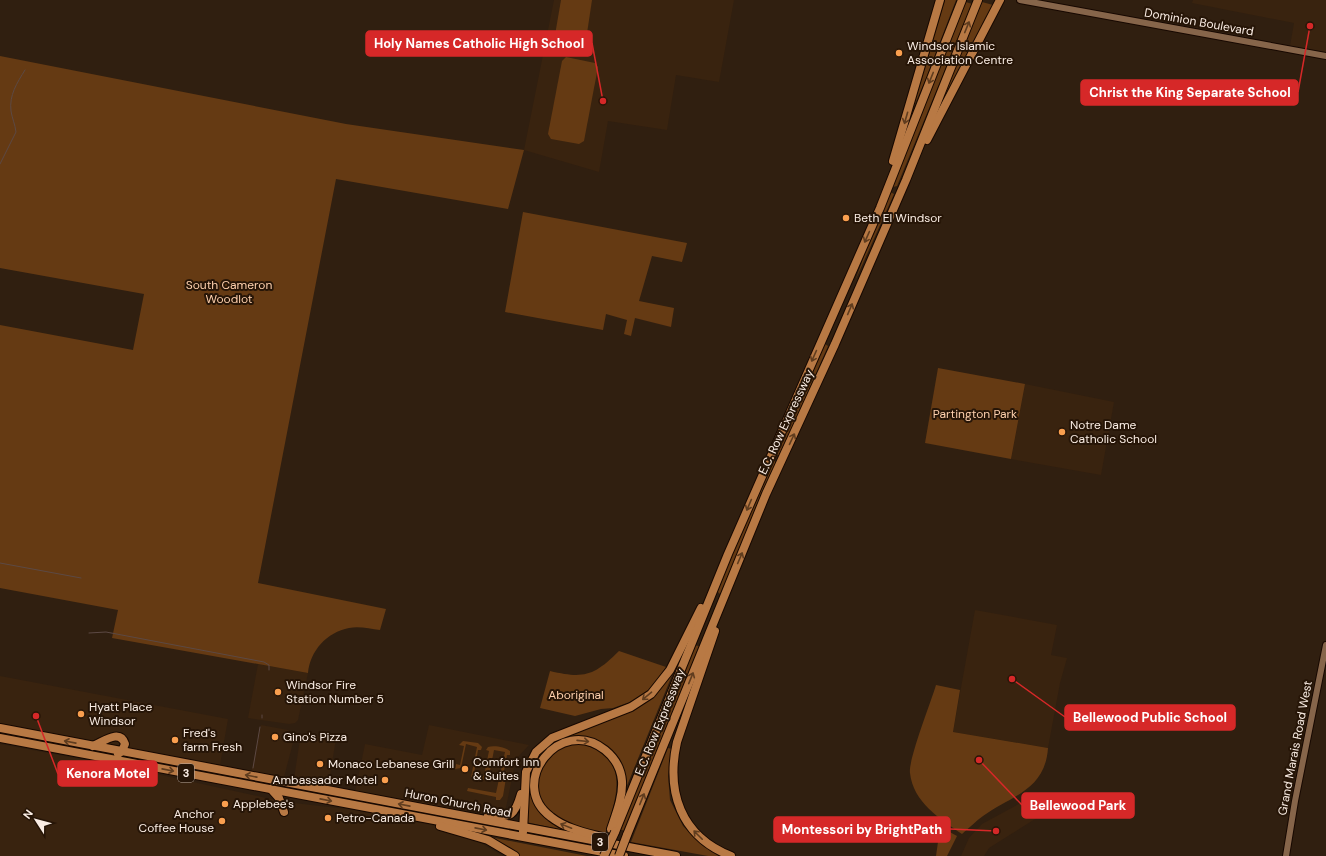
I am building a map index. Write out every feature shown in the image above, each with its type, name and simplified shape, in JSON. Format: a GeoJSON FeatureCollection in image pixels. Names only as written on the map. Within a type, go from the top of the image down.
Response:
{"type":"FeatureCollection","features":[{"type":"Feature","properties":{"kind":"highway"},"geometry":{"type":"LineString","coordinates":[[880,208],[940,0]]}},
{"type":"Feature","properties":{"kind":"highway"},"geometry":{"type":"LineString","coordinates":[[906,180],[1000,0]]}},
{"type":"Feature","properties":{"kind":"highway","name":"E.C. Row Expressway"},"geometry":{"type":"LineString","coordinates":[[607,855],[613,831],[728,554],[880,208],[962,1]]}},
{"type":"Feature","properties":{"kind":"highway","name":"E.C. Row Expressway"},"geometry":{"type":"LineString","coordinates":[[620,856],[626,847],[627,835],[733,574],[906,180],[977,3]]}},
{"type":"Feature","properties":{"kind":"highway"},"geometry":{"type":"LineString","coordinates":[[456,815],[473,813],[502,817],[509,815],[518,807],[532,757],[545,742],[559,734],[631,708],[644,699],[656,687],[674,662],[728,554]]}},
{"type":"Feature","properties":{"kind":"highway"},"geometry":{"type":"LineString","coordinates":[[731,856],[709,845],[697,834],[687,821],[676,796],[673,770],[677,742],[726,601],[733,574]]}},
{"type":"Feature","properties":{"kind":"highway","name":"Huron Church Road"},"geometry":{"type":"LineString","coordinates":[[0,728],[676,856]]}},
{"type":"Feature","properties":{"kind":"highway"},"geometry":{"type":"LineString","coordinates":[[93,746],[112,736],[117,737],[124,742],[122,751],[114,756],[102,757]]}},
{"type":"Feature","properties":{"kind":"highway","name":"Huron Church Road"},"geometry":{"type":"LineString","coordinates":[[0,738],[624,856]]}},
{"type":"Feature","properties":{"kind":"highway"},"geometry":{"type":"LineString","coordinates":[[613,831],[621,790],[619,768],[612,756],[597,744],[585,741],[566,742],[554,747],[541,760],[535,777],[536,795],[545,812],[555,820],[569,827],[626,847]]}},
{"type":"Feature","properties":{"kind":"highway"},"geometry":{"type":"LineString","coordinates":[[524,837],[525,782]]}},
{"type":"Feature","properties":{"kind":"highway"},"geometry":{"type":"LineString","coordinates":[[271,789],[279,798],[284,812]]}},
{"type":"Feature","properties":{"kind":"highway"},"geometry":{"type":"LineString","coordinates":[[415,817],[488,840],[515,856]]}},
{"type":"Feature","properties":{"kind":"highway"},"geometry":{"type":"LineString","coordinates":[[593,850],[607,855]]}},
{"type":"Feature","properties":{"kind":"street","name":"Dominion Boulevard"},"geometry":{"type":"LineString","coordinates":[[1020,0],[1326,56]]}},
{"type":"Feature","properties":{"kind":"street","name":"Grand Marais Road West"},"geometry":{"type":"LineString","coordinates":[[1286,856],[1295,802],[1326,645]]}},
{"type":"Feature","properties":{"kind":"shaded area"},"geometry":{"type":"Polygon","coordinates":[[[554,0],[734,0],[719,82],[676,75],[667,130],[608,121],[599,172],[524,150],[554,0]]]}},
{"type":"Feature","properties":{"kind":"shaded area"},"geometry":{"type":"Polygon","coordinates":[[[1193,0],[1326,0],[1326,53],[1290,46],[1294,23],[1192,3],[1193,0]]]}},
{"type":"Feature","properties":{"kind":"shaded area","name":"Notre Dame Catholic School"},"geometry":{"type":"Polygon","coordinates":[[[1025,384],[1114,402],[1101,475],[1011,459],[1025,384]]]}},
{"type":"Feature","properties":{"kind":"shaded area"},"geometry":{"type":"Polygon","coordinates":[[[975,610],[1057,625],[1051,655],[1067,658],[1060,683],[1048,748],[953,732],[975,610]]]}},
{"type":"Feature","properties":{"kind":"shaded area"},"geometry":{"type":"Polygon","coordinates":[[[258,664],[308,673],[298,720],[295,723],[289,724],[248,718],[258,664]]]}},
{"type":"Feature","properties":{"kind":"shaded area"},"geometry":{"type":"Polygon","coordinates":[[[0,676],[228,719],[220,765],[192,760],[182,760],[0,726],[0,676]]]}},
{"type":"Feature","properties":{"kind":"shaded area"},"geometry":{"type":"Polygon","coordinates":[[[261,725],[288,730],[293,734],[294,739],[284,777],[280,779],[251,773],[261,725]]]}},
{"type":"Feature","properties":{"kind":"shaded area"},"geometry":{"type":"Polygon","coordinates":[[[429,725],[529,745],[516,759],[505,812],[497,815],[410,803],[355,793],[365,744],[422,755],[429,725]]]}},
{"type":"Feature","properties":{"kind":"shaded area"},"geometry":{"type":"Polygon","coordinates":[[[306,733],[336,739],[328,787],[297,782],[294,779],[300,739],[302,735],[306,733]]]}},
{"type":"Feature","properties":{"kind":"shaded area"},"geometry":{"type":"Polygon","coordinates":[[[0,744],[129,768],[285,802],[355,810],[442,827],[467,835],[503,856],[0,856],[0,744]]]}},
{"type":"Feature","properties":{"kind":"shaded area"},"geometry":{"type":"Polygon","coordinates":[[[1030,798],[1043,814],[989,848],[984,856],[961,856],[969,838],[982,824],[1030,798]]]}},
{"type":"Feature","properties":{"kind":"green space"},"geometry":{"type":"Polygon","coordinates":[[[561,0],[592,0],[586,40],[555,35],[561,0]]]}},
{"type":"Feature","properties":{"kind":"green space"},"geometry":{"type":"Polygon","coordinates":[[[945,0],[956,0],[911,113],[945,0]]]}},
{"type":"Feature","properties":{"kind":"green space"},"geometry":{"type":"Polygon","coordinates":[[[966,2],[972,4],[897,186],[893,187],[892,184],[966,2]]]}},
{"type":"Feature","properties":{"kind":"green space"},"geometry":{"type":"Polygon","coordinates":[[[982,2],[993,5],[938,114],[936,114],[982,2]]]}},
{"type":"Feature","properties":{"kind":"green space","name":"South Cameron Woodlot"},"geometry":{"type":"Polygon","coordinates":[[[0,56],[346,124],[524,150],[508,209],[336,179],[258,583],[386,609],[380,630],[353,627],[341,630],[327,638],[312,657],[308,673],[112,638],[118,610],[0,588],[0,325],[133,350],[144,294],[0,268],[0,56]]]}},
{"type":"Feature","properties":{"kind":"green space"},"geometry":{"type":"Polygon","coordinates":[[[566,57],[595,63],[598,67],[584,141],[579,144],[551,139],[548,134],[562,61],[566,57]]]}},
{"type":"Feature","properties":{"kind":"green space"},"geometry":{"type":"Polygon","coordinates":[[[888,191],[894,194],[855,281],[888,191]]]}},
{"type":"Feature","properties":{"kind":"green space"},"geometry":{"type":"Polygon","coordinates":[[[523,212],[687,243],[682,262],[652,256],[639,301],[674,308],[671,327],[635,318],[631,336],[624,334],[627,320],[606,314],[603,330],[505,312],[523,212]]]}},
{"type":"Feature","properties":{"kind":"green space"},"geometry":{"type":"Polygon","coordinates":[[[825,344],[828,346],[780,455],[775,455],[790,417],[825,344]]]}},
{"type":"Feature","properties":{"kind":"green space","name":"Partington Park"},"geometry":{"type":"Polygon","coordinates":[[[938,368],[1025,384],[1011,459],[925,443],[938,368]]]}},
{"type":"Feature","properties":{"kind":"green space"},"geometry":{"type":"Polygon","coordinates":[[[770,460],[774,460],[776,464],[720,594],[716,590],[770,460]]]}},
{"type":"Feature","properties":{"kind":"green space"},"geometry":{"type":"Polygon","coordinates":[[[693,645],[699,646],[625,831],[619,829],[693,645]]]}},
{"type":"Feature","properties":{"kind":"green space","name":"Aboriginal"},"geometry":{"type":"Polygon","coordinates":[[[619,651],[666,667],[651,688],[633,701],[613,708],[601,709],[575,716],[540,708],[550,671],[572,675],[588,673],[602,666],[619,651]]]}},
{"type":"Feature","properties":{"kind":"green space"},"geometry":{"type":"Polygon","coordinates":[[[677,663],[624,793],[617,759],[580,738],[543,754],[538,759],[532,775],[532,792],[537,808],[541,814],[563,830],[526,822],[527,782],[536,755],[556,738],[628,712],[677,663]]]}},
{"type":"Feature","properties":{"kind":"green space"},"geometry":{"type":"Polygon","coordinates":[[[936,685],[960,690],[953,732],[1048,748],[1046,762],[1041,773],[1026,790],[983,816],[962,834],[937,816],[922,801],[916,793],[910,773],[910,766],[916,744],[936,685]]]}},
{"type":"Feature","properties":{"kind":"green space"},"geometry":{"type":"Polygon","coordinates":[[[463,741],[478,743],[482,747],[481,750],[478,750],[474,774],[484,776],[489,751],[486,750],[488,747],[493,746],[505,748],[510,751],[510,755],[507,755],[504,771],[507,772],[503,796],[500,800],[496,800],[496,797],[467,791],[468,788],[496,793],[505,752],[494,750],[488,781],[471,777],[477,747],[466,744],[461,768],[455,769],[456,764],[460,765],[464,746],[459,745],[463,741]]]}},
{"type":"Feature","properties":{"kind":"green space"},"geometry":{"type":"Polygon","coordinates":[[[577,743],[594,749],[606,757],[613,767],[616,778],[616,791],[614,805],[605,834],[571,825],[552,816],[540,801],[538,782],[539,772],[543,763],[556,749],[577,743]]]}},
{"type":"Feature","properties":{"kind":"green space"},"geometry":{"type":"Polygon","coordinates":[[[668,748],[672,749],[668,776],[670,800],[683,826],[702,845],[725,856],[708,856],[631,842],[668,748]]]}},
{"type":"Feature","properties":{"kind":"green space"},"geometry":{"type":"Polygon","coordinates":[[[946,830],[957,836],[947,856],[936,856],[938,842],[946,830]]]}},
{"type":"Feature","properties":{"kind":"green space"},"geometry":{"type":"Polygon","coordinates":[[[480,835],[587,856],[517,856],[480,835]]]}},
{"type":"Feature","properties":{"kind":"waterway"},"geometry":{"type":"LineString","coordinates":[[0,164],[16,132],[11,111],[11,100],[12,94],[25,70]]}},
{"type":"Feature","properties":{"kind":"waterway"},"geometry":{"type":"LineString","coordinates":[[0,563],[81,578]]}},
{"type":"Feature","properties":{"kind":"waterway"},"geometry":{"type":"LineString","coordinates":[[89,633],[106,632],[264,662],[269,665],[269,670]]}},
{"type":"Feature","properties":{"kind":"waterway"},"geometry":{"type":"LineString","coordinates":[[253,768],[260,727]]}},
{"type":"Feature","properties":{"kind":"place","name":"Christ the King Separate School"},"geometry":{"type":"Point","coordinates":[1310,26]}},
{"type":"Feature","properties":{"kind":"place","name":"Windsor Islamic Association Centre"},"geometry":{"type":"Point","coordinates":[899,53]}},
{"type":"Feature","properties":{"kind":"place","name":"Holy Names Catholic High School"},"geometry":{"type":"Point","coordinates":[603,101]}},
{"type":"Feature","properties":{"kind":"place","name":"Beth El Windsor"},"geometry":{"type":"Point","coordinates":[846,218]}},
{"type":"Feature","properties":{"kind":"place","name":"Notre Dame Catholic School"},"geometry":{"type":"Point","coordinates":[1062,432]}},
{"type":"Feature","properties":{"kind":"place","name":"Bellewood Public School"},"geometry":{"type":"Point","coordinates":[1012,679]}},
{"type":"Feature","properties":{"kind":"place","name":"Windsor Fire Station Number 5"},"geometry":{"type":"Point","coordinates":[278,692]}},
{"type":"Feature","properties":{"kind":"place","name":"Hyatt Place Windsor"},"geometry":{"type":"Point","coordinates":[81,714]}},
{"type":"Feature","properties":{"kind":"place","name":"Kenora Motel"},"geometry":{"type":"Point","coordinates":[36,716]}},
{"type":"Feature","properties":{"kind":"place","name":"Gino's Pizza"},"geometry":{"type":"Point","coordinates":[275,737]}},
{"type":"Feature","properties":{"kind":"place","name":"Fred's farm Fresh"},"geometry":{"type":"Point","coordinates":[175,740]}},
{"type":"Feature","properties":{"kind":"place","name":"Bellewood Park"},"geometry":{"type":"Point","coordinates":[979,760]}},
{"type":"Feature","properties":{"kind":"place","name":"Monaco Lebanese Grill"},"geometry":{"type":"Point","coordinates":[320,764]}},
{"type":"Feature","properties":{"kind":"place","name":"Comfort Inn & Suites"},"geometry":{"type":"Point","coordinates":[465,769]}},
{"type":"Feature","properties":{"kind":"place","name":"Ambassador Motel"},"geometry":{"type":"Point","coordinates":[385,780]}},
{"type":"Feature","properties":{"kind":"place","name":"Applebee's"},"geometry":{"type":"Point","coordinates":[225,804]}},
{"type":"Feature","properties":{"kind":"place","name":"Petro-Canada"},"geometry":{"type":"Point","coordinates":[328,818]}},
{"type":"Feature","properties":{"kind":"place","name":"Anchor Coffee House"},"geometry":{"type":"Point","coordinates":[222,821]}},
{"type":"Feature","properties":{"kind":"place","name":"Montessori by BrightPath"},"geometry":{"type":"Point","coordinates":[996,831]}}]}
